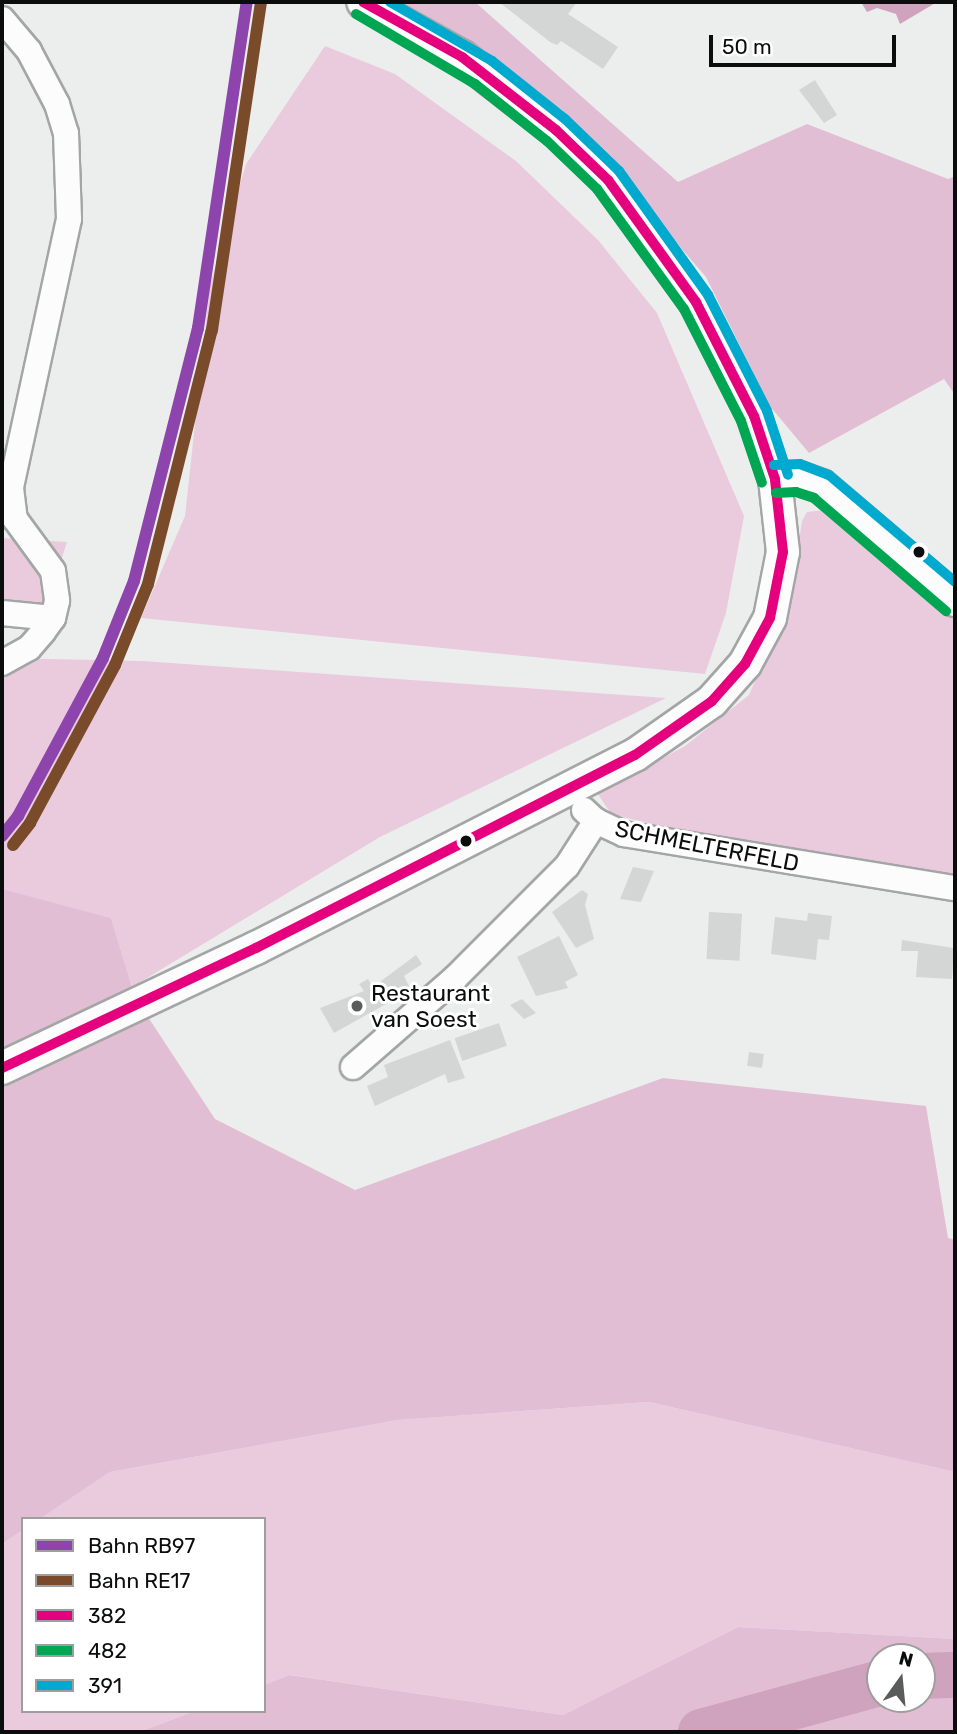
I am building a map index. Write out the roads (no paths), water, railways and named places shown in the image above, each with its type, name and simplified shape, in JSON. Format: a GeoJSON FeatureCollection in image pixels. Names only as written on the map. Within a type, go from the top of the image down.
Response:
{"type":"FeatureCollection","features":[{"type":"Feature","properties":{"kind":"main road"},"geometry":{"type":"LineString","coordinates":[[2,1068],[256,948],[635,755],[699,711],[745,664],[770,618],[783,552],[775,479],[754,416],[696,302],[608,180],[556,130],[483,72],[363,2]]}},
{"type":"Feature","properties":{"kind":"main road"},"geometry":{"type":"LineString","coordinates":[[775,479],[798,478],[821,486],[955,600]]}},
{"type":"Feature","properties":{"kind":"street"},"geometry":{"type":"LineString","coordinates":[[2,19],[29,51],[48,84],[67,144],[65,243],[10,488],[15,519],[53,571],[57,588],[53,618],[29,648],[2,663]]}},
{"type":"Feature","properties":{"kind":"street"},"geometry":{"type":"LineString","coordinates":[[2,613],[53,618]]}},
{"type":"Feature","properties":{"kind":"street","name":"SCHMELTERFELD"},"geometry":{"type":"LineString","coordinates":[[353,1067],[455,978],[567,866],[590,816],[624,834],[955,888]]}},
{"type":"Feature","properties":{"kind":"waterway"},"geometry":{"type":"LineString","coordinates":[[936,1676],[955,1675]]}},
{"type":"Feature","properties":{"kind":"waterway"},"geometry":{"type":"LineString","coordinates":[[701,1732],[866,1687]]}},
{"type":"Feature","properties":{"kind":"rail line","name":"RB97"},"geometry":{"type":"LineString","coordinates":[[2,836],[18,816],[103,658],[134,581],[198,328],[247,2]]}},
{"type":"Feature","properties":{"kind":"rail line","name":"RE17"},"geometry":{"type":"LineString","coordinates":[[13,845],[30,823],[115,665],[148,584],[212,330],[261,4]]}},
{"type":"Feature","properties":{"kind":"place","name":"Restaurant van Soest"},"geometry":{"type":"Point","coordinates":[357,1006]}}]}
